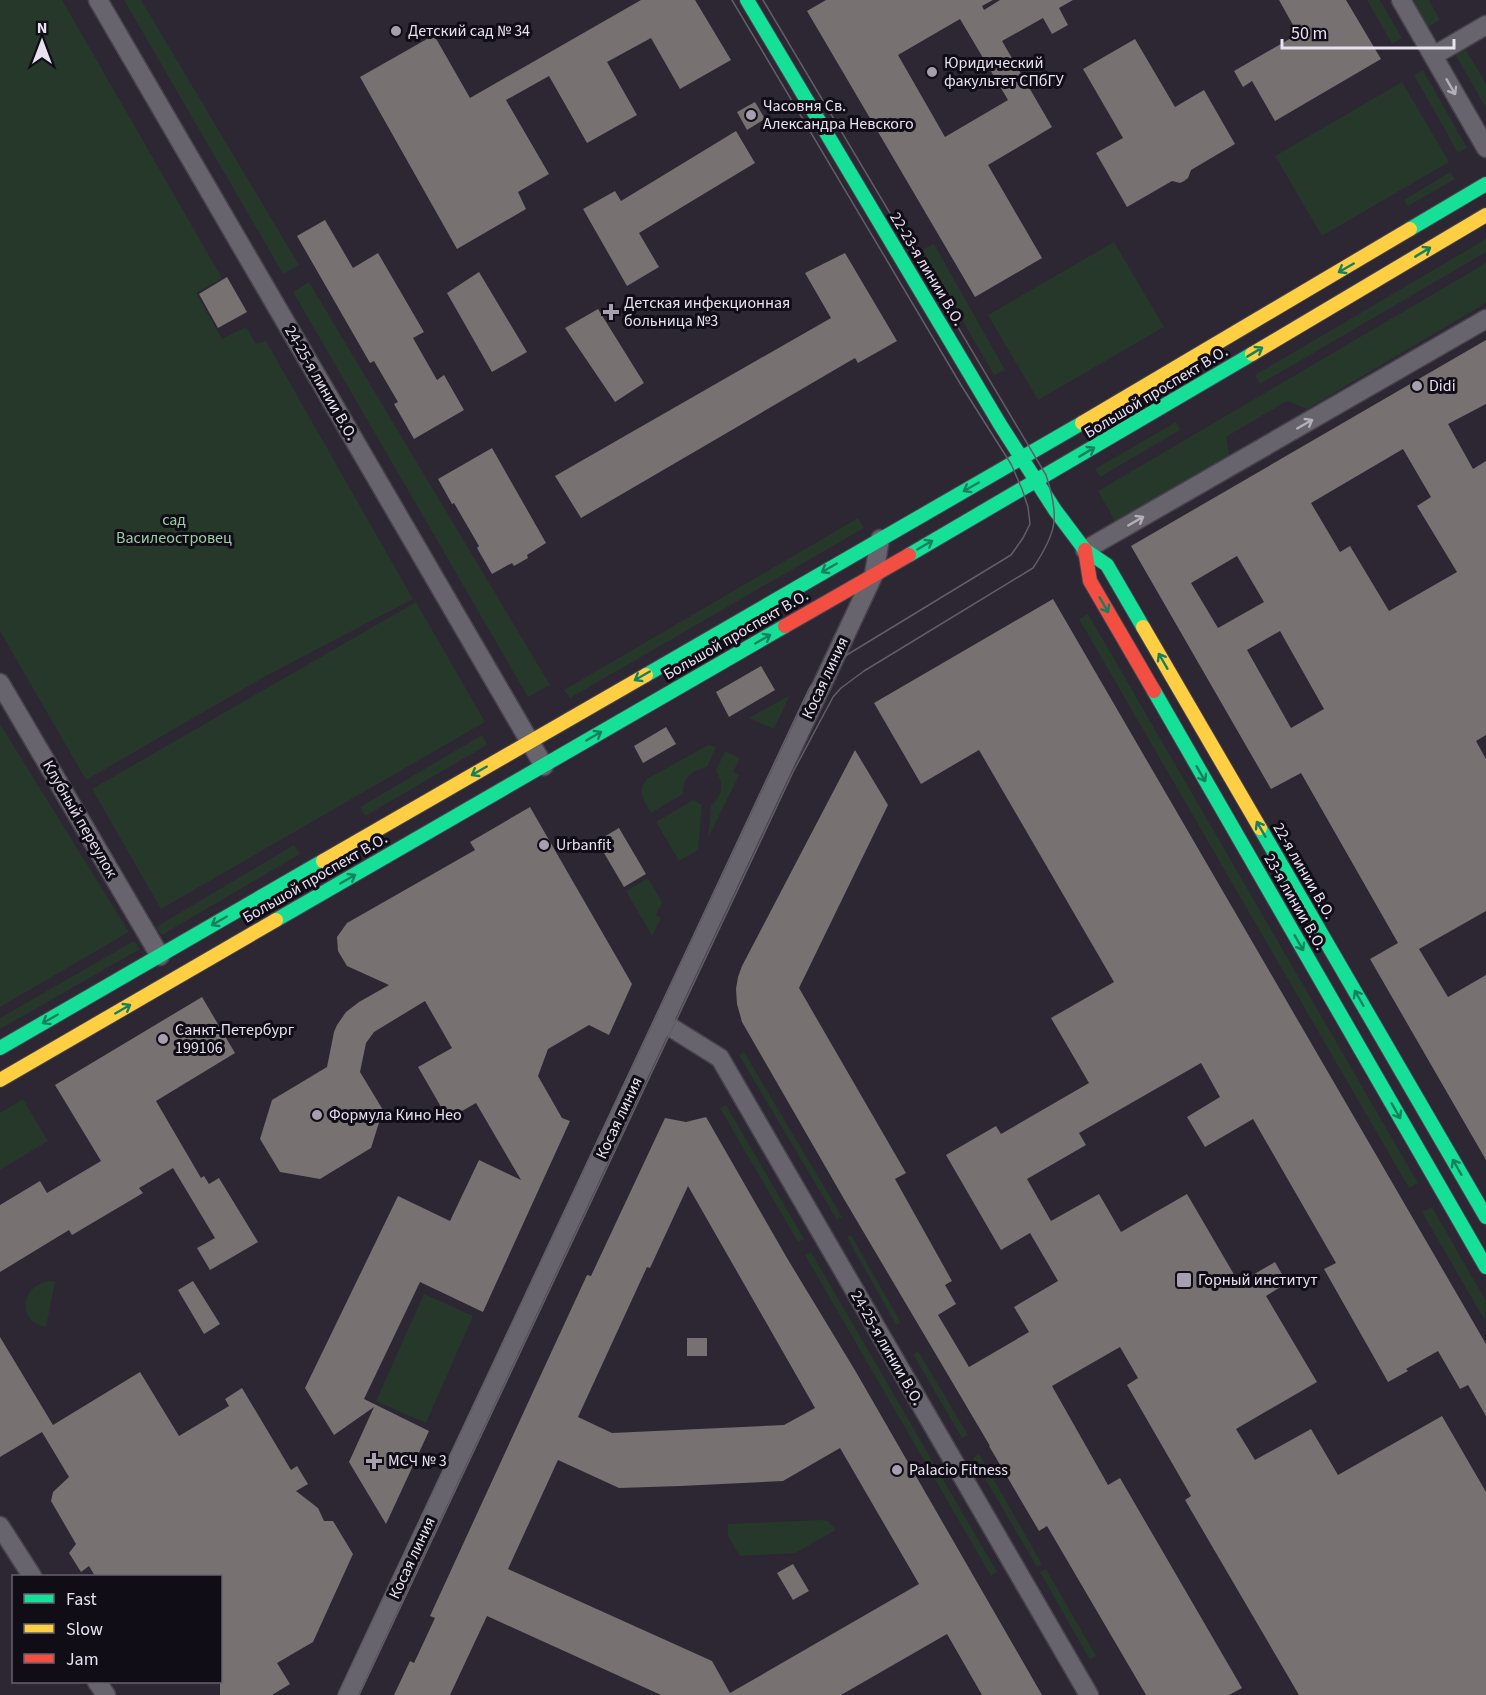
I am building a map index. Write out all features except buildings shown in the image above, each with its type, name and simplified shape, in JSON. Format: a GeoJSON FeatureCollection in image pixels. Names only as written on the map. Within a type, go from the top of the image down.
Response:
{"type":"FeatureCollection","features":[{"type":"Feature","properties":{"kind":"main road","name":"22-23-я линии В.О."},"geometry":{"type":"LineString","coordinates":[[747,0],[995,416],[1055,510],[1085,550]]}},
{"type":"Feature","properties":{"kind":"main road","name":"Большой проспект В.О."},"geometry":{"type":"LineString","coordinates":[[0,1048],[1022,458],[1486,184]]}},
{"type":"Feature","properties":{"kind":"main road","name":"Большой проспект В.О."},"geometry":{"type":"LineString","coordinates":[[0,1080],[1036,480],[1078,458],[1486,215]]}},
{"type":"Feature","properties":{"kind":"main road","name":"22-я линии В.О."},"geometry":{"type":"LineString","coordinates":[[1085,550],[1107,565],[1486,1217]]}},
{"type":"Feature","properties":{"kind":"main road","name":"23-я линии В.О."},"geometry":{"type":"LineString","coordinates":[[1085,550],[1090,581],[1486,1267]]}},
{"type":"Feature","properties":{"kind":"street","name":"24-25-я линии В.О."},"geometry":{"type":"LineString","coordinates":[[98,0],[543,766]]}},
{"type":"Feature","properties":{"kind":"street"},"geometry":{"type":"LineString","coordinates":[[1401,0],[1486,148]]}},
{"type":"Feature","properties":{"kind":"street"},"geometry":{"type":"LineString","coordinates":[[1433,56],[1486,25]]}},
{"type":"Feature","properties":{"kind":"street"},"geometry":{"type":"LineString","coordinates":[[1085,550],[1486,319]]}},
{"type":"Feature","properties":{"kind":"street","name":"Косая линия"},"geometry":{"type":"LineString","coordinates":[[348,1695],[874,574],[880,539]]}},
{"type":"Feature","properties":{"kind":"street","name":"Клубный переулок"},"geometry":{"type":"LineString","coordinates":[[0,683],[160,956]]}},
{"type":"Feature","properties":{"kind":"street","name":"24-25-я линии В.О."},"geometry":{"type":"LineString","coordinates":[[664,1023],[720,1058],[1089,1695]]}},
{"type":"Feature","properties":{"kind":"street"},"geometry":{"type":"LineString","coordinates":[[0,1526],[31,1575]]}},
{"type":"Feature","properties":{"kind":"green space","name":"сад Василеостровец"},"geometry":{"type":"Polygon","coordinates":[[[0,0],[62,0],[222,278],[196,293],[222,339],[246,327],[256,344],[266,341],[413,599],[264,677],[86,780],[0,631],[0,0]]]}},
{"type":"Feature","properties":{"kind":"green space"},"geometry":{"type":"Polygon","coordinates":[[[124,0],[141,0],[299,265],[283,274],[124,0]]]}},
{"type":"Feature","properties":{"kind":"green space"},"geometry":{"type":"Polygon","coordinates":[[[1367,0],[1380,0],[1402,38],[1392,44],[1367,0]]]}},
{"type":"Feature","properties":{"kind":"green space"},"geometry":{"type":"Polygon","coordinates":[[[1413,0],[1429,0],[1440,20],[1428,27],[1413,0]]]}},
{"type":"Feature","properties":{"kind":"green space"},"geometry":{"type":"Polygon","coordinates":[[[1465,48],[1486,84],[1486,108],[1455,54],[1465,48]]]}},
{"type":"Feature","properties":{"kind":"green space"},"geometry":{"type":"Polygon","coordinates":[[[1423,70],[1467,148],[1458,153],[1414,75],[1423,70]]]}},
{"type":"Feature","properties":{"kind":"green space"},"geometry":{"type":"Polygon","coordinates":[[[1402,82],[1449,162],[1322,236],[1275,156],[1402,82]]]}},
{"type":"Feature","properties":{"kind":"green space"},"geometry":{"type":"Polygon","coordinates":[[[1450,172],[1455,179],[1408,206],[1404,200],[1450,172]]]}},
{"type":"Feature","properties":{"kind":"green space"},"geometry":{"type":"Polygon","coordinates":[[[1486,239],[1486,252],[1260,384],[1255,375],[1486,239]]]}},
{"type":"Feature","properties":{"kind":"green space"},"geometry":{"type":"Polygon","coordinates":[[[1114,242],[1164,327],[1038,400],[988,315],[1114,242]]]}},
{"type":"Feature","properties":{"kind":"green space"},"geometry":{"type":"Polygon","coordinates":[[[934,244],[1005,370],[994,375],[922,250],[934,244]]]}},
{"type":"Feature","properties":{"kind":"green space"},"geometry":{"type":"Polygon","coordinates":[[[1486,263],[1486,303],[1307,409],[1287,401],[1226,437],[1229,455],[1116,523],[1098,491],[1486,263]]]}},
{"type":"Feature","properties":{"kind":"green space"},"geometry":{"type":"Polygon","coordinates":[[[309,282],[550,685],[528,697],[293,292],[309,282]]]}},
{"type":"Feature","properties":{"kind":"green space"},"geometry":{"type":"Polygon","coordinates":[[[1176,422],[1180,430],[1100,477],[1095,469],[1176,422]]]}},
{"type":"Feature","properties":{"kind":"green space"},"geometry":{"type":"Polygon","coordinates":[[[858,518],[864,528],[570,698],[564,690],[858,518]]]}},
{"type":"Feature","properties":{"kind":"green space"},"geometry":{"type":"Polygon","coordinates":[[[416,602],[485,722],[161,909],[92,789],[416,602]]]}},
{"type":"Feature","properties":{"kind":"green space"},"geometry":{"type":"Polygon","coordinates":[[[1088,614],[1418,1183],[1409,1188],[1079,619],[1088,614]]]}},
{"type":"Feature","properties":{"kind":"green space"},"geometry":{"type":"Polygon","coordinates":[[[790,695],[774,729],[749,718],[790,695]]]}},
{"type":"Feature","properties":{"kind":"green space"},"geometry":{"type":"Polygon","coordinates":[[[0,724],[129,932],[0,1007],[0,724]]]}},
{"type":"Feature","properties":{"kind":"green space"},"geometry":{"type":"Polygon","coordinates":[[[482,735],[487,745],[365,816],[360,807],[482,735]]]}},
{"type":"Feature","properties":{"kind":"green space"},"geometry":{"type":"Polygon","coordinates":[[[708,745],[716,747],[707,767],[689,776],[683,794],[651,813],[642,792],[647,779],[708,745]]]}},
{"type":"Feature","properties":{"kind":"green space"},"geometry":{"type":"Polygon","coordinates":[[[725,751],[740,758],[733,772],[739,775],[708,838],[711,806],[721,791],[721,781],[716,771],[725,751]]]}},
{"type":"Feature","properties":{"kind":"green space"},"geometry":{"type":"Polygon","coordinates":[[[693,800],[702,805],[698,850],[679,861],[656,822],[693,800]]]}},
{"type":"Feature","properties":{"kind":"green space"},"geometry":{"type":"Polygon","coordinates":[[[294,845],[300,854],[162,935],[156,927],[294,845]]]}},
{"type":"Feature","properties":{"kind":"green space"},"geometry":{"type":"Polygon","coordinates":[[[648,878],[662,902],[656,915],[661,918],[652,936],[626,891],[648,878]]]}},
{"type":"Feature","properties":{"kind":"green space"},"geometry":{"type":"Polygon","coordinates":[[[134,941],[140,949],[0,1029],[0,1018],[134,941]]]}},
{"type":"Feature","properties":{"kind":"green space"},"geometry":{"type":"Polygon","coordinates":[[[744,1052],[842,1217],[837,1220],[739,1055],[744,1052]]]}},
{"type":"Feature","properties":{"kind":"green space"},"geometry":{"type":"Polygon","coordinates":[[[23,1099],[48,1141],[0,1170],[0,1113],[23,1099]]]}},
{"type":"Feature","properties":{"kind":"green space"},"geometry":{"type":"Polygon","coordinates":[[[726,1105],[804,1239],[798,1242],[720,1108],[726,1105]]]}},
{"type":"Feature","properties":{"kind":"green space"},"geometry":{"type":"Polygon","coordinates":[[[1432,1207],[1486,1301],[1485,1321],[1422,1212],[1432,1207]]]}},
{"type":"Feature","properties":{"kind":"green space"},"geometry":{"type":"Polygon","coordinates":[[[851,1235],[901,1323],[896,1325],[847,1237],[851,1235]]]}},
{"type":"Feature","properties":{"kind":"green space"},"geometry":{"type":"Polygon","coordinates":[[[811,1252],[997,1572],[991,1576],[805,1255],[811,1252]]]}},
{"type":"Feature","properties":{"kind":"green space"},"geometry":{"type":"Polygon","coordinates":[[[50,1281],[55,1282],[46,1327],[30,1319],[26,1312],[26,1304],[27,1296],[32,1289],[50,1281]]]}},
{"type":"Feature","properties":{"kind":"green space"},"geometry":{"type":"Polygon","coordinates":[[[424,1294],[473,1316],[426,1423],[376,1401],[424,1294]]]}},
{"type":"Feature","properties":{"kind":"green space"},"geometry":{"type":"Polygon","coordinates":[[[918,1351],[968,1435],[962,1438],[913,1354],[918,1351]]]}},
{"type":"Feature","properties":{"kind":"green space"},"geometry":{"type":"Polygon","coordinates":[[[979,1454],[1042,1564],[1037,1567],[973,1458],[979,1454]]]}},
{"type":"Feature","properties":{"kind":"green space"},"geometry":{"type":"Polygon","coordinates":[[[828,1521],[836,1530],[795,1553],[740,1556],[728,1536],[728,1524],[828,1521]]]}},
{"type":"Feature","properties":{"kind":"green space"},"geometry":{"type":"Polygon","coordinates":[[[1046,1569],[1096,1656],[1090,1660],[1040,1572],[1046,1569]]]}},
{"type":"Feature","properties":{"kind":"tram line"},"geometry":{"type":"LineString","coordinates":[[338,1695],[809,689],[827,667],[1011,555],[1030,524],[1028,507],[1011,464],[961,385],[732,0]]}},
{"type":"Feature","properties":{"kind":"tram line"},"geometry":{"type":"LineString","coordinates":[[359,1695],[793,772],[833,697],[864,671],[1033,568],[1047,544],[1054,524],[1053,502],[1046,475],[763,0]]}},
{"type":"Feature","properties":{"kind":"traffic: fast"},"geometry":{"type":"LineString","coordinates":[[747,0],[1001,426],[1055,510],[1085,550],[1107,565],[1143,627]]}},
{"type":"Feature","properties":{"kind":"traffic: fast"},"geometry":{"type":"LineString","coordinates":[[1410,229],[1486,184]]}},
{"type":"Feature","properties":{"kind":"traffic: fast"},"geometry":{"type":"LineString","coordinates":[[909,555],[1252,354]]}},
{"type":"Feature","properties":{"kind":"traffic: fast"},"geometry":{"type":"LineString","coordinates":[[646,675],[1082,423]]}},
{"type":"Feature","properties":{"kind":"traffic: fast"},"geometry":{"type":"LineString","coordinates":[[276,920],[785,626]]}},
{"type":"Feature","properties":{"kind":"traffic: fast"},"geometry":{"type":"LineString","coordinates":[[1154,691],[1486,1267]]}},
{"type":"Feature","properties":{"kind":"traffic: fast"},"geometry":{"type":"LineString","coordinates":[[1260,828],[1486,1217]]}},
{"type":"Feature","properties":{"kind":"traffic: fast"},"geometry":{"type":"LineString","coordinates":[[0,1048],[323,861]]}},
{"type":"Feature","properties":{"kind":"traffic: slow"},"geometry":{"type":"LineString","coordinates":[[1252,354],[1486,215]]}},
{"type":"Feature","properties":{"kind":"traffic: slow"},"geometry":{"type":"LineString","coordinates":[[1082,423],[1410,229]]}},
{"type":"Feature","properties":{"kind":"traffic: slow"},"geometry":{"type":"LineString","coordinates":[[1143,627],[1260,828]]}},
{"type":"Feature","properties":{"kind":"traffic: slow"},"geometry":{"type":"LineString","coordinates":[[323,861],[646,675]]}},
{"type":"Feature","properties":{"kind":"traffic: slow"},"geometry":{"type":"LineString","coordinates":[[0,1080],[276,920]]}},
{"type":"Feature","properties":{"kind":"traffic: jam"},"geometry":{"type":"LineString","coordinates":[[1085,550],[1090,581],[1154,691]]}},
{"type":"Feature","properties":{"kind":"traffic: jam"},"geometry":{"type":"LineString","coordinates":[[785,626],[909,555]]}},
{"type":"Feature","properties":{"kind":"place","name":"Детский сад № 34"},"geometry":{"type":"Point","coordinates":[396,31]}},
{"type":"Feature","properties":{"kind":"place","name":"Юридический факультет СПбГУ"},"geometry":{"type":"Point","coordinates":[932,72]}},
{"type":"Feature","properties":{"kind":"place","name":"Часовня Св. Александра Невского"},"geometry":{"type":"Point","coordinates":[751,115]}},
{"type":"Feature","properties":{"kind":"place","name":"Детская инфекционная больница №3"},"geometry":{"type":"Point","coordinates":[611,312]}},
{"type":"Feature","properties":{"kind":"place","name":"Didi"},"geometry":{"type":"Point","coordinates":[1417,386]}},
{"type":"Feature","properties":{"kind":"place","name":"Urbanfit"},"geometry":{"type":"Point","coordinates":[544,845]}},
{"type":"Feature","properties":{"kind":"place","name":"Санкт-Петербург 199106"},"geometry":{"type":"Point","coordinates":[163,1039]}},
{"type":"Feature","properties":{"kind":"place","name":"Формула Кино Нео"},"geometry":{"type":"Point","coordinates":[317,1115]}},
{"type":"Feature","properties":{"kind":"place","name":"Горный институт"},"geometry":{"type":"Point","coordinates":[1184,1280]}},
{"type":"Feature","properties":{"kind":"place","name":"МСЧ № 3"},"geometry":{"type":"Point","coordinates":[374,1461]}},
{"type":"Feature","properties":{"kind":"place","name":"Palacio Fitness"},"geometry":{"type":"Point","coordinates":[897,1470]}}]}
